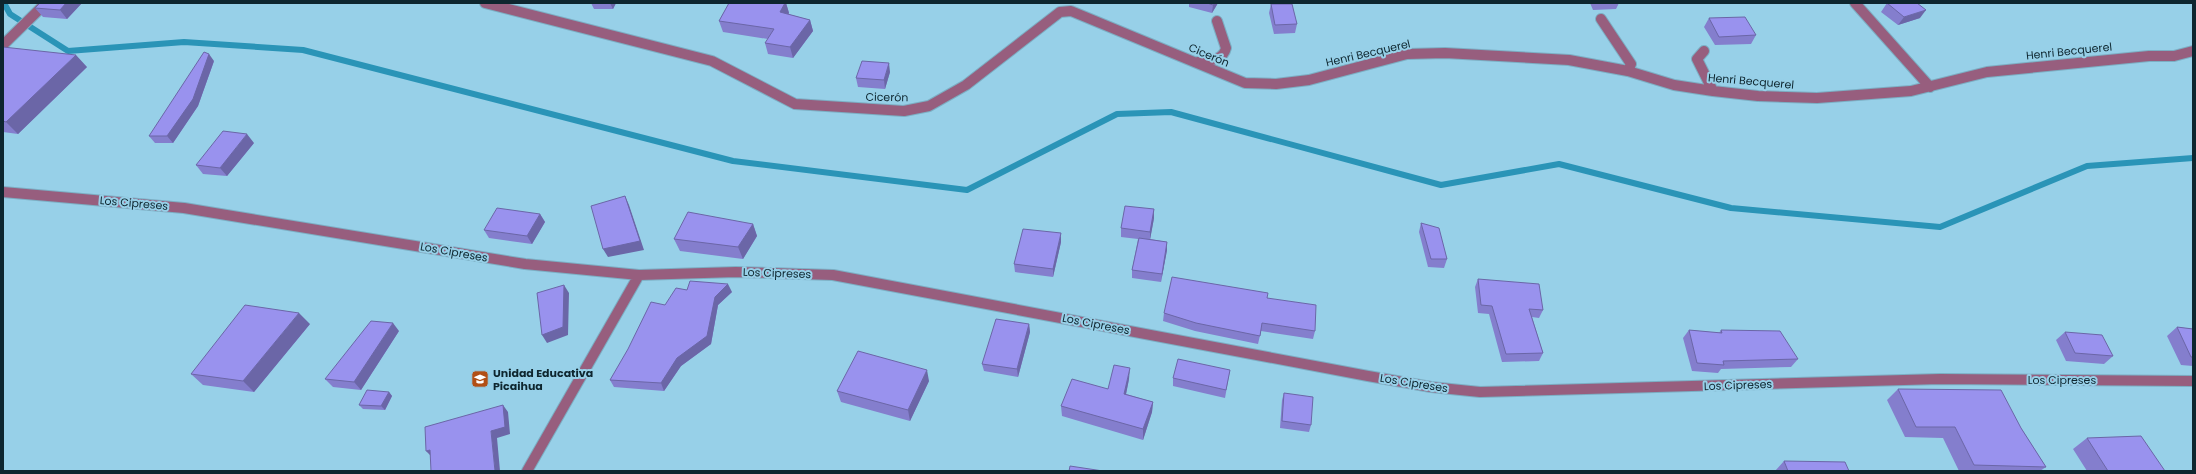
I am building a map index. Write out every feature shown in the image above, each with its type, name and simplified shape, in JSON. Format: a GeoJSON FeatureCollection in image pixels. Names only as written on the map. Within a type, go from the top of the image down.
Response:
{"type":"FeatureCollection","features":[{"type":"Feature","properties":{"kind":"street"},"geometry":{"type":"LineString","coordinates":[[3,45],[46,3]]}},
{"type":"Feature","properties":{"kind":"street","name":"Cicerón"},"geometry":{"type":"LineString","coordinates":[[485,3],[712,61],[796,104],[904,111],[929,106],[966,85],[1060,8],[1071,11],[1245,83],[1276,84],[1309,80]]}},
{"type":"Feature","properties":{"kind":"street"},"geometry":{"type":"LineString","coordinates":[[1855,3],[1930,87]]}},
{"type":"Feature","properties":{"kind":"street"},"geometry":{"type":"LineString","coordinates":[[1601,19],[1626,54],[1631,64],[1628,71]]}},
{"type":"Feature","properties":{"kind":"street"},"geometry":{"type":"LineString","coordinates":[[1196,62],[1218,59],[1225,52],[1226,48],[1217,21]]}},
{"type":"Feature","properties":{"kind":"street"},"geometry":{"type":"LineString","coordinates":[[1704,51],[1697,59],[1713,91]]}},
{"type":"Feature","properties":{"kind":"street","name":"Henri Becquerel"},"geometry":{"type":"LineString","coordinates":[[1309,80],[1407,54],[1445,53],[1569,60],[1628,71],[1674,85],[1713,91],[1758,96],[1817,98],[1911,92],[1988,72],[2149,56],[2174,56],[2193,51]]}},
{"type":"Feature","properties":{"kind":"street","name":"Los Cipreses"},"geometry":{"type":"LineString","coordinates":[[3,192],[184,208],[525,264],[639,275],[736,272],[833,275],[1391,380],[1431,387],[1480,392],[1940,379],[2193,381]]}},
{"type":"Feature","properties":{"kind":"street"},"geometry":{"type":"LineString","coordinates":[[527,471],[639,275]]}},
{"type":"Feature","properties":{"kind":"building"},"geometry":{"type":"Polygon","coordinates":[[[40,3],[66,3],[60,10],[35,8],[40,3]]]}},
{"type":"Feature","properties":{"kind":"building"},"geometry":{"type":"Polygon","coordinates":[[[729,3],[785,3],[780,12],[810,20],[790,47],[765,43],[774,29],[719,21],[729,3]]]}},
{"type":"Feature","properties":{"kind":"building"},"geometry":{"type":"Polygon","coordinates":[[[1887,3],[1917,3],[1926,10],[1904,17],[1887,3]]]}},
{"type":"Feature","properties":{"kind":"building"},"geometry":{"type":"Polygon","coordinates":[[[1271,4],[1292,4],[1297,24],[1275,25],[1271,4]]]}},
{"type":"Feature","properties":{"kind":"building"},"geometry":{"type":"Polygon","coordinates":[[[1745,17],[1756,35],[1719,37],[1709,18],[1745,17]]]}},
{"type":"Feature","properties":{"kind":"building"},"geometry":{"type":"Polygon","coordinates":[[[3,47],[76,55],[6,122],[3,121],[3,47]]]}},
{"type":"Feature","properties":{"kind":"building"},"geometry":{"type":"Polygon","coordinates":[[[204,52],[209,54],[193,99],[167,136],[149,136],[204,52]]]}},
{"type":"Feature","properties":{"kind":"building"},"geometry":{"type":"Polygon","coordinates":[[[862,61],[889,63],[884,80],[856,78],[862,61]]]}},
{"type":"Feature","properties":{"kind":"building"},"geometry":{"type":"Polygon","coordinates":[[[223,131],[247,134],[220,168],[196,165],[223,131]]]}},
{"type":"Feature","properties":{"kind":"building"},"geometry":{"type":"Polygon","coordinates":[[[625,196],[640,241],[603,249],[591,206],[625,196]]]}},
{"type":"Feature","properties":{"kind":"building"},"geometry":{"type":"Polygon","coordinates":[[[1125,206],[1154,209],[1150,232],[1121,228],[1125,206]]]}},
{"type":"Feature","properties":{"kind":"building"},"geometry":{"type":"Polygon","coordinates":[[[497,208],[540,214],[527,236],[484,230],[497,208]]]}},
{"type":"Feature","properties":{"kind":"building"},"geometry":{"type":"Polygon","coordinates":[[[688,212],[753,224],[738,247],[674,239],[688,212]]]}},
{"type":"Feature","properties":{"kind":"building"},"geometry":{"type":"Polygon","coordinates":[[[1421,223],[1439,228],[1447,259],[1431,259],[1421,223]]]}},
{"type":"Feature","properties":{"kind":"building"},"geometry":{"type":"Polygon","coordinates":[[[1023,229],[1061,233],[1053,269],[1014,264],[1023,229]]]}},
{"type":"Feature","properties":{"kind":"building"},"geometry":{"type":"Polygon","coordinates":[[[1139,238],[1167,242],[1162,274],[1132,270],[1139,238]]]}},
{"type":"Feature","properties":{"kind":"building"},"geometry":{"type":"Polygon","coordinates":[[[1172,277],[1268,293],[1267,298],[1316,305],[1315,331],[1262,323],[1260,336],[1196,323],[1164,313],[1172,277]]]}},
{"type":"Feature","properties":{"kind":"building"},"geometry":{"type":"Polygon","coordinates":[[[1478,279],[1539,284],[1543,310],[1529,309],[1543,353],[1506,354],[1492,306],[1481,305],[1478,279]]]}},
{"type":"Feature","properties":{"kind":"building"},"geometry":{"type":"Polygon","coordinates":[[[690,281],[728,284],[715,297],[707,336],[677,358],[661,383],[610,380],[628,349],[651,302],[665,305],[676,288],[687,290],[690,281]]]}},
{"type":"Feature","properties":{"kind":"building"},"geometry":{"type":"Polygon","coordinates":[[[564,285],[563,327],[542,335],[537,293],[564,285]]]}},
{"type":"Feature","properties":{"kind":"building"},"geometry":{"type":"Polygon","coordinates":[[[245,305],[299,313],[243,381],[191,374],[245,305]]]}},
{"type":"Feature","properties":{"kind":"building"},"geometry":{"type":"Polygon","coordinates":[[[996,319],[1029,324],[1017,369],[982,364],[996,319]]]}},
{"type":"Feature","properties":{"kind":"building"},"geometry":{"type":"Polygon","coordinates":[[[371,321],[393,323],[354,382],[325,379],[371,321]]]}},
{"type":"Feature","properties":{"kind":"building"},"geometry":{"type":"Polygon","coordinates":[[[2177,327],[2193,329],[2193,357],[2191,357],[2177,327]]]}},
{"type":"Feature","properties":{"kind":"building"},"geometry":{"type":"Polygon","coordinates":[[[1689,330],[1722,333],[1721,330],[1780,331],[1798,359],[1723,361],[1724,365],[1697,363],[1689,330]]]}},
{"type":"Feature","properties":{"kind":"building"},"geometry":{"type":"Polygon","coordinates":[[[2065,332],[2102,335],[2113,356],[2075,353],[2065,332]]]}},
{"type":"Feature","properties":{"kind":"building"},"geometry":{"type":"Polygon","coordinates":[[[858,351],[927,370],[908,410],[837,391],[858,351]]]}},
{"type":"Feature","properties":{"kind":"building"},"geometry":{"type":"Polygon","coordinates":[[[1178,359],[1230,370],[1226,390],[1173,378],[1178,359]]]}},
{"type":"Feature","properties":{"kind":"building"},"geometry":{"type":"Polygon","coordinates":[[[1114,365],[1130,368],[1124,394],[1153,402],[1143,429],[1061,406],[1072,379],[1108,389],[1114,365]]]}},
{"type":"Feature","properties":{"kind":"building"},"geometry":{"type":"Polygon","coordinates":[[[1898,389],[2001,390],[2021,428],[2046,467],[1974,465],[1955,427],[1916,427],[1898,389]]]}},
{"type":"Feature","properties":{"kind":"building"},"geometry":{"type":"Polygon","coordinates":[[[367,390],[389,392],[381,406],[359,405],[367,390]]]}},
{"type":"Feature","properties":{"kind":"building"},"geometry":{"type":"Polygon","coordinates":[[[1284,393],[1313,397],[1311,425],[1282,421],[1284,393]]]}},
{"type":"Feature","properties":{"kind":"building"},"geometry":{"type":"Polygon","coordinates":[[[503,405],[505,427],[491,431],[495,471],[431,471],[430,450],[426,451],[425,427],[503,405]]]}},
{"type":"Feature","properties":{"kind":"building"},"geometry":{"type":"Polygon","coordinates":[[[2141,436],[2165,471],[2108,471],[2087,438],[2141,436]]]}},
{"type":"Feature","properties":{"kind":"building"},"geometry":{"type":"Polygon","coordinates":[[[1784,461],[1845,462],[1849,471],[1788,471],[1784,461]]]}},
{"type":"Feature","properties":{"kind":"building"},"geometry":{"type":"Polygon","coordinates":[[[1070,466],[1103,471],[1069,471],[1070,466]]]}},
{"type":"Feature","properties":{"kind":"waterway"},"geometry":{"type":"LineString","coordinates":[[4,3],[10,14],[68,51],[184,42],[303,50],[733,161],[967,190],[1117,114],[1171,112],[1441,185],[1559,164],[1731,208],[1940,227],[2087,166],[2193,158]]}},
{"type":"Feature","properties":{"kind":"place","name":"Unidad Educativa Picaihua"},"geometry":{"type":"Point","coordinates":[480,379]}}]}
